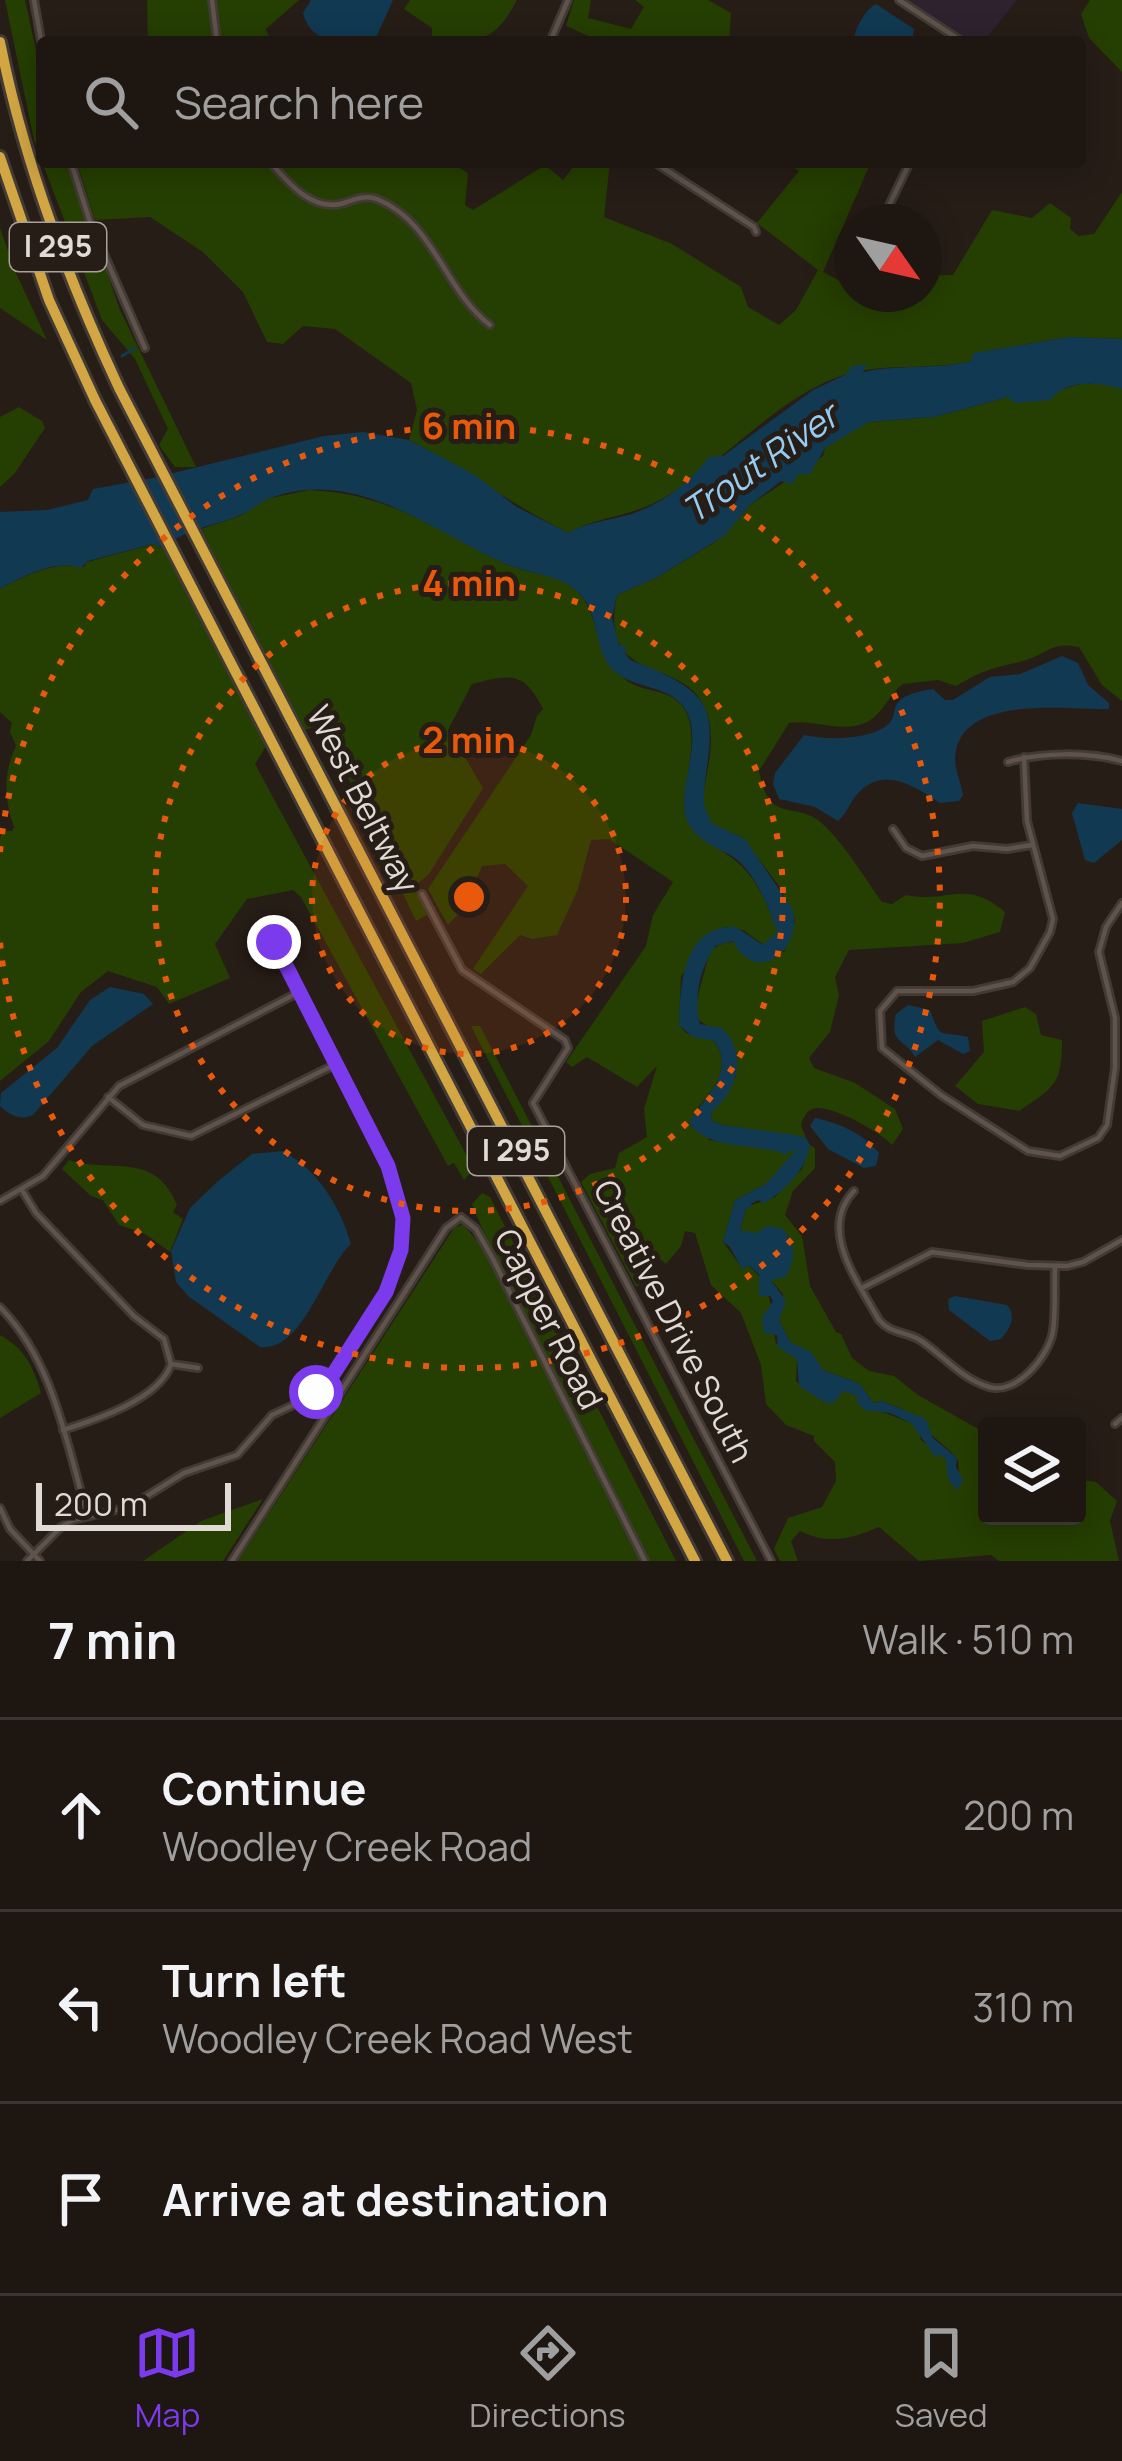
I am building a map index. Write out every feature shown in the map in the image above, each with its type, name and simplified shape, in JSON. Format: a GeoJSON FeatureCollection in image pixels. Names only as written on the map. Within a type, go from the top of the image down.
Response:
{"type":"FeatureCollection","features":[{"type":"Feature","properties":{"kind":"highway","name":"West Beltway"},"geometry":{"type":"LineString","coordinates":[[0,42],[26,150],[90,326],[727,1561]]}},
{"type":"Feature","properties":{"kind":"highway","name":"West Beltway"},"geometry":{"type":"LineString","coordinates":[[0,157],[49,300],[122,450],[695,1561]]}},
{"type":"Feature","properties":{"kind":"street"},"geometry":{"type":"LineString","coordinates":[[34,0],[40,36]]}},
{"type":"Feature","properties":{"kind":"street"},"geometry":{"type":"LineString","coordinates":[[212,0],[216,36]]}},
{"type":"Feature","properties":{"kind":"street"},"geometry":{"type":"LineString","coordinates":[[553,36],[568,0]]}},
{"type":"Feature","properties":{"kind":"street"},"geometry":{"type":"LineString","coordinates":[[899,0],[953,36]]}},
{"type":"Feature","properties":{"kind":"street"},"geometry":{"type":"LineString","coordinates":[[73,168],[119,293],[145,348]]}},
{"type":"Feature","properties":{"kind":"street"},"geometry":{"type":"LineString","coordinates":[[276,168],[310,200],[333,205],[376,198],[411,221],[473,312],[490,325]]}},
{"type":"Feature","properties":{"kind":"street"},"geometry":{"type":"LineString","coordinates":[[663,168],[754,226],[756,232]]}},
{"type":"Feature","properties":{"kind":"street"},"geometry":{"type":"LineString","coordinates":[[889,204],[907,168]]}},
{"type":"Feature","properties":{"kind":"street"},"geometry":{"type":"LineString","coordinates":[[1008,762],[1095,756],[1122,761]]}},
{"type":"Feature","properties":{"kind":"street"},"geometry":{"type":"LineString","coordinates":[[1024,758],[1025,802],[1053,919],[1051,932],[1026,974],[1013,982],[974,991],[898,991],[885,1001],[878,1022],[879,1040],[888,1055],[1028,1151],[1067,1154],[1098,1138],[1107,1125],[1115,1068],[1115,1018],[1099,952],[1106,927],[1122,903]]}},
{"type":"Feature","properties":{"kind":"street"},"geometry":{"type":"LineString","coordinates":[[893,829],[910,852],[922,856],[974,846],[1032,845]]}},
{"type":"Feature","properties":{"kind":"street","name":"Creative Drive South"},"geometry":{"type":"LineString","coordinates":[[422,894],[462,970],[565,1040],[568,1048],[532,1103],[771,1561]]}},
{"type":"Feature","properties":{"kind":"street"},"geometry":{"type":"LineString","coordinates":[[27,1561],[61,1527],[87,1515],[129,1507],[184,1473],[227,1460],[245,1448],[272,1415],[326,1383],[393,1279],[403,1218],[394,1178],[274,942]]}},
{"type":"Feature","properties":{"kind":"street"},"geometry":{"type":"LineString","coordinates":[[0,1201],[50,1169],[108,1097],[129,1079],[299,992]]}},
{"type":"Feature","properties":{"kind":"street"},"geometry":{"type":"LineString","coordinates":[[108,1097],[143,1125],[191,1136],[336,1064]]}},
{"type":"Feature","properties":{"kind":"street"},"geometry":{"type":"LineString","coordinates":[[22,1190],[36,1213],[134,1316],[164,1339],[171,1364],[155,1389],[63,1430]]}},
{"type":"Feature","properties":{"kind":"street"},"geometry":{"type":"LineString","coordinates":[[854,1191],[840,1217],[840,1242],[888,1329],[914,1337],[951,1367],[984,1385],[1013,1384],[1033,1368],[1053,1336],[1054,1266]]}},
{"type":"Feature","properties":{"kind":"street","name":"Capper Road"},"geometry":{"type":"LineString","coordinates":[[232,1561],[446,1228],[461,1217],[476,1229],[493,1259],[645,1561]]}},
{"type":"Feature","properties":{"kind":"street"},"geometry":{"type":"LineString","coordinates":[[862,1288],[932,1252],[1054,1266],[1083,1262],[1122,1240]]}},
{"type":"Feature","properties":{"kind":"street"},"geometry":{"type":"LineString","coordinates":[[0,1307],[34,1348],[87,1515]]}},
{"type":"Feature","properties":{"kind":"street"},"geometry":{"type":"LineString","coordinates":[[171,1364],[198,1368]]}},
{"type":"Feature","properties":{"kind":"street"},"geometry":{"type":"LineString","coordinates":[[1115,1424],[1122,1418]]}},
{"type":"Feature","properties":{"kind":"street"},"geometry":{"type":"LineString","coordinates":[[0,1508],[10,1528],[40,1561]]}},
{"type":"Feature","properties":{"kind":"shaded area"},"geometry":{"type":"Polygon","coordinates":[[[905,0],[1017,0],[988,36],[960,36],[905,0]]]}},
{"type":"Feature","properties":{"kind":"green space"},"geometry":{"type":"Polygon","coordinates":[[[5,0],[25,0],[36,50],[36,145],[5,0]]]}},
{"type":"Feature","properties":{"kind":"green space"},"geometry":{"type":"Polygon","coordinates":[[[147,0],[299,0],[266,29],[269,36],[148,36],[147,0]]]}},
{"type":"Feature","properties":{"kind":"green space"},"geometry":{"type":"Polygon","coordinates":[[[410,0],[517,0],[487,36],[432,36],[432,28],[404,9],[410,0]]]}},
{"type":"Feature","properties":{"kind":"green space"},"geometry":{"type":"Polygon","coordinates":[[[574,0],[591,0],[588,18],[631,29],[644,7],[635,0],[708,0],[731,13],[729,36],[588,36],[566,26],[574,0]]]}},
{"type":"Feature","properties":{"kind":"green space"},"geometry":{"type":"Polygon","coordinates":[[[1090,0],[1122,0],[1122,72],[1089,38],[1081,14],[1090,0]]]}},
{"type":"Feature","properties":{"kind":"green space"},"geometry":{"type":"Polygon","coordinates":[[[44,168],[70,168],[120,310],[196,467],[175,467],[159,445],[168,429],[135,359],[102,320],[44,168]]]}},
{"type":"Feature","properties":{"kind":"green space"},"geometry":{"type":"Polygon","coordinates":[[[79,168],[460,168],[468,173],[465,205],[473,210],[540,168],[549,168],[563,180],[572,168],[609,168],[604,217],[672,244],[741,287],[748,307],[779,325],[796,310],[818,270],[757,223],[799,171],[795,168],[868,168],[853,204],[834,204],[834,247],[823,272],[834,278],[834,312],[942,312],[942,275],[953,275],[992,210],[1032,218],[1050,203],[1071,218],[1070,229],[1079,236],[1094,234],[1122,192],[1122,339],[1069,337],[975,353],[971,361],[955,364],[844,375],[795,399],[662,499],[568,533],[409,440],[417,410],[411,383],[335,329],[303,326],[283,344],[267,342],[243,292],[203,252],[150,217],[95,220],[79,168]]]}},
{"type":"Feature","properties":{"kind":"green space"},"geometry":{"type":"Polygon","coordinates":[[[0,228],[15,271],[47,340],[0,308],[0,228]]]}},
{"type":"Feature","properties":{"kind":"green space"},"geometry":{"type":"Polygon","coordinates":[[[1080,384],[1122,389],[1122,701],[1102,685],[1079,647],[1061,646],[956,686],[938,680],[903,684],[874,717],[859,725],[789,723],[759,771],[764,789],[777,806],[804,813],[825,826],[882,902],[892,904],[906,895],[967,894],[1005,912],[1000,932],[963,943],[849,950],[835,977],[839,995],[830,1032],[809,1058],[814,1068],[855,1083],[895,1109],[903,1129],[892,1145],[854,1120],[820,1108],[810,1110],[804,1118],[801,1125],[806,1138],[712,1121],[711,1112],[736,1076],[708,1026],[695,1018],[710,951],[736,942],[784,952],[795,920],[781,889],[743,838],[708,822],[701,806],[711,748],[707,713],[697,695],[682,683],[632,658],[620,645],[614,625],[617,595],[715,542],[750,505],[823,456],[835,439],[869,422],[934,417],[1008,397],[1050,400],[1057,391],[1080,384]]]}},
{"type":"Feature","properties":{"kind":"green space"},"geometry":{"type":"Polygon","coordinates":[[[19,407],[45,428],[0,487],[0,417],[19,407]]]}},
{"type":"Feature","properties":{"kind":"green space"},"geometry":{"type":"Polygon","coordinates":[[[309,490],[365,498],[504,563],[572,586],[586,602],[616,670],[633,684],[671,697],[683,707],[691,736],[685,800],[689,822],[751,877],[778,932],[764,945],[743,930],[726,927],[681,976],[679,1024],[686,1033],[714,1041],[722,1060],[715,1086],[696,1110],[709,1140],[798,1150],[766,1184],[735,1200],[723,1242],[743,1269],[748,1265],[763,1282],[776,1343],[797,1359],[796,1381],[826,1403],[850,1391],[880,1411],[911,1423],[919,1429],[921,1440],[946,1459],[959,1477],[958,1460],[902,1409],[882,1401],[873,1403],[860,1384],[823,1370],[805,1350],[790,1342],[779,1320],[783,1294],[771,1280],[786,1274],[793,1240],[740,1230],[746,1207],[775,1197],[802,1169],[810,1145],[815,1148],[815,1168],[793,1191],[785,1215],[802,1236],[810,1286],[852,1358],[869,1371],[894,1376],[978,1429],[978,1525],[1086,1525],[1086,1480],[1096,1482],[1117,1501],[1110,1521],[1119,1561],[999,1561],[991,1555],[919,1561],[879,1527],[840,1539],[800,1531],[791,1541],[798,1561],[780,1561],[774,1549],[788,1518],[822,1507],[836,1481],[835,1462],[814,1436],[786,1425],[766,1404],[761,1365],[741,1313],[711,1285],[695,1233],[685,1231],[681,1246],[666,1264],[659,1258],[651,1263],[652,1278],[636,1287],[581,1182],[590,1174],[615,1168],[619,1153],[647,1137],[644,1109],[657,1066],[637,1087],[587,1057],[572,1067],[566,1062],[646,946],[653,915],[673,882],[609,839],[591,840],[578,889],[557,935],[532,939],[520,935],[481,974],[473,969],[528,886],[505,864],[482,866],[464,908],[448,925],[428,889],[531,735],[543,709],[522,682],[497,678],[472,684],[448,730],[451,749],[466,759],[483,788],[429,874],[415,886],[427,915],[416,921],[327,733],[316,726],[305,730],[201,529],[240,516],[266,499],[309,490]]]}},
{"type":"Feature","properties":{"kind":"green space"},"geometry":{"type":"Polygon","coordinates":[[[154,544],[163,548],[266,746],[255,764],[474,1169],[464,1180],[454,1163],[448,1166],[293,890],[247,899],[215,944],[230,978],[169,1004],[157,987],[108,971],[81,992],[49,1041],[0,1081],[0,838],[3,831],[14,827],[6,786],[16,746],[12,723],[0,712],[0,589],[41,570],[84,567],[87,562],[154,544]]]}},
{"type":"Feature","properties":{"kind":"green space"},"geometry":{"type":"Polygon","coordinates":[[[1025,1007],[1036,1014],[1041,1035],[1062,1040],[1058,1075],[1048,1090],[1019,1111],[978,1104],[955,1086],[984,1052],[982,1021],[1025,1007]]]}},
{"type":"Feature","properties":{"kind":"green space"},"geometry":{"type":"Polygon","coordinates":[[[471,1026],[480,1026],[757,1561],[744,1561],[471,1026]]]}},
{"type":"Feature","properties":{"kind":"green space"},"geometry":{"type":"Polygon","coordinates":[[[69,1160],[131,1167],[157,1177],[177,1205],[173,1212],[183,1219],[170,1252],[145,1234],[119,1225],[103,1200],[91,1196],[62,1169],[69,1160]]]}},
{"type":"Feature","properties":{"kind":"green space"},"geometry":{"type":"Polygon","coordinates":[[[482,1193],[490,1197],[676,1561],[238,1561],[454,1228],[463,1224],[478,1242],[486,1238],[472,1204],[482,1193]]]}},
{"type":"Feature","properties":{"kind":"green space"},"geometry":{"type":"Polygon","coordinates":[[[0,1335],[27,1359],[41,1393],[0,1418],[0,1335]]]}},
{"type":"Feature","properties":{"kind":"green space"},"geometry":{"type":"Polygon","coordinates":[[[263,1499],[223,1561],[143,1561],[201,1521],[263,1499]]]}},
{"type":"Feature","properties":{"kind":"water"},"geometry":{"type":"Polygon","coordinates":[[[311,0],[393,0],[377,36],[320,36],[303,13],[311,0]]]}},
{"type":"Feature","properties":{"kind":"water"},"geometry":{"type":"Polygon","coordinates":[[[876,4],[914,29],[913,36],[855,36],[876,4]]]}},
{"type":"Feature","properties":{"kind":"water","name":"Trout River"},"geometry":{"type":"Polygon","coordinates":[[[1069,337],[1122,339],[1122,389],[1083,384],[1065,388],[1050,400],[1015,403],[1008,397],[934,417],[869,422],[825,448],[810,474],[798,474],[792,484],[781,481],[750,505],[724,536],[656,578],[617,595],[612,618],[619,645],[626,646],[630,660],[677,681],[701,701],[710,731],[704,797],[709,822],[745,839],[793,910],[791,939],[775,958],[753,961],[733,941],[715,946],[699,986],[700,1024],[722,1028],[737,1061],[733,1083],[711,1112],[712,1121],[795,1135],[806,1138],[810,1145],[787,1186],[764,1203],[758,1200],[746,1208],[740,1230],[757,1233],[767,1226],[782,1228],[793,1246],[793,1258],[786,1277],[771,1280],[786,1301],[779,1320],[790,1342],[811,1352],[823,1370],[860,1384],[873,1403],[882,1401],[926,1419],[933,1438],[957,1458],[963,1480],[957,1490],[948,1479],[946,1459],[939,1454],[936,1458],[911,1423],[890,1413],[864,1410],[858,1396],[843,1391],[834,1403],[826,1403],[799,1386],[797,1359],[778,1347],[777,1335],[764,1333],[762,1318],[773,1301],[770,1296],[759,1296],[759,1274],[748,1265],[743,1270],[723,1242],[735,1200],[766,1184],[798,1148],[786,1154],[721,1142],[689,1123],[716,1084],[722,1063],[714,1041],[693,1037],[679,1025],[681,993],[688,960],[705,936],[736,927],[763,945],[777,932],[748,871],[690,826],[684,799],[692,736],[683,706],[611,668],[580,594],[555,579],[506,564],[392,507],[332,490],[268,499],[163,548],[153,544],[88,561],[81,568],[51,567],[0,589],[0,512],[47,510],[88,500],[93,489],[324,436],[363,432],[409,440],[568,533],[661,500],[709,457],[723,456],[853,366],[867,364],[863,372],[958,364],[971,361],[974,353],[1069,337]]]}},
{"type":"Feature","properties":{"kind":"water"},"geometry":{"type":"Polygon","coordinates":[[[1062,656],[1078,663],[1088,685],[1109,703],[1109,709],[1017,710],[975,723],[961,737],[955,758],[963,795],[959,801],[940,803],[908,784],[886,779],[864,787],[838,821],[815,807],[779,799],[773,784],[775,773],[804,735],[865,735],[890,723],[905,697],[933,689],[945,700],[953,700],[990,677],[1020,674],[1062,656]]]}},
{"type":"Feature","properties":{"kind":"water"},"geometry":{"type":"Polygon","coordinates":[[[1078,803],[1122,809],[1122,840],[1094,863],[1085,860],[1072,813],[1078,803]]]}},
{"type":"Feature","properties":{"kind":"water"},"geometry":{"type":"Polygon","coordinates":[[[110,987],[144,994],[153,1004],[92,1046],[33,1115],[20,1117],[0,1106],[1,1093],[57,1048],[90,1000],[110,987]]]}},
{"type":"Feature","properties":{"kind":"water"},"geometry":{"type":"Polygon","coordinates":[[[908,1005],[930,1010],[942,1032],[968,1037],[970,1051],[963,1054],[938,1040],[915,1057],[894,1031],[896,1014],[908,1005]]]}},
{"type":"Feature","properties":{"kind":"water"},"geometry":{"type":"Polygon","coordinates":[[[815,1118],[866,1140],[879,1153],[876,1166],[864,1168],[828,1149],[810,1126],[815,1118]]]}},
{"type":"Feature","properties":{"kind":"water"},"geometry":{"type":"Polygon","coordinates":[[[283,1151],[326,1190],[351,1244],[288,1337],[260,1347],[188,1296],[176,1282],[171,1251],[190,1208],[218,1181],[252,1154],[283,1151]]]}},
{"type":"Feature","properties":{"kind":"water"},"geometry":{"type":"Polygon","coordinates":[[[955,1296],[1007,1305],[1011,1322],[1001,1339],[990,1341],[949,1310],[948,1299],[955,1296]]]}},
{"type":"Feature","properties":{"kind":"waterway"},"geometry":{"type":"LineString","coordinates":[[122,356],[135,348]]}},
{"type":"Feature","properties":{"kind":"route"},"geometry":{"type":"LineString","coordinates":[[274,942],[388,1166],[403,1218],[393,1279],[334,1373],[316,1392]]}}]}
